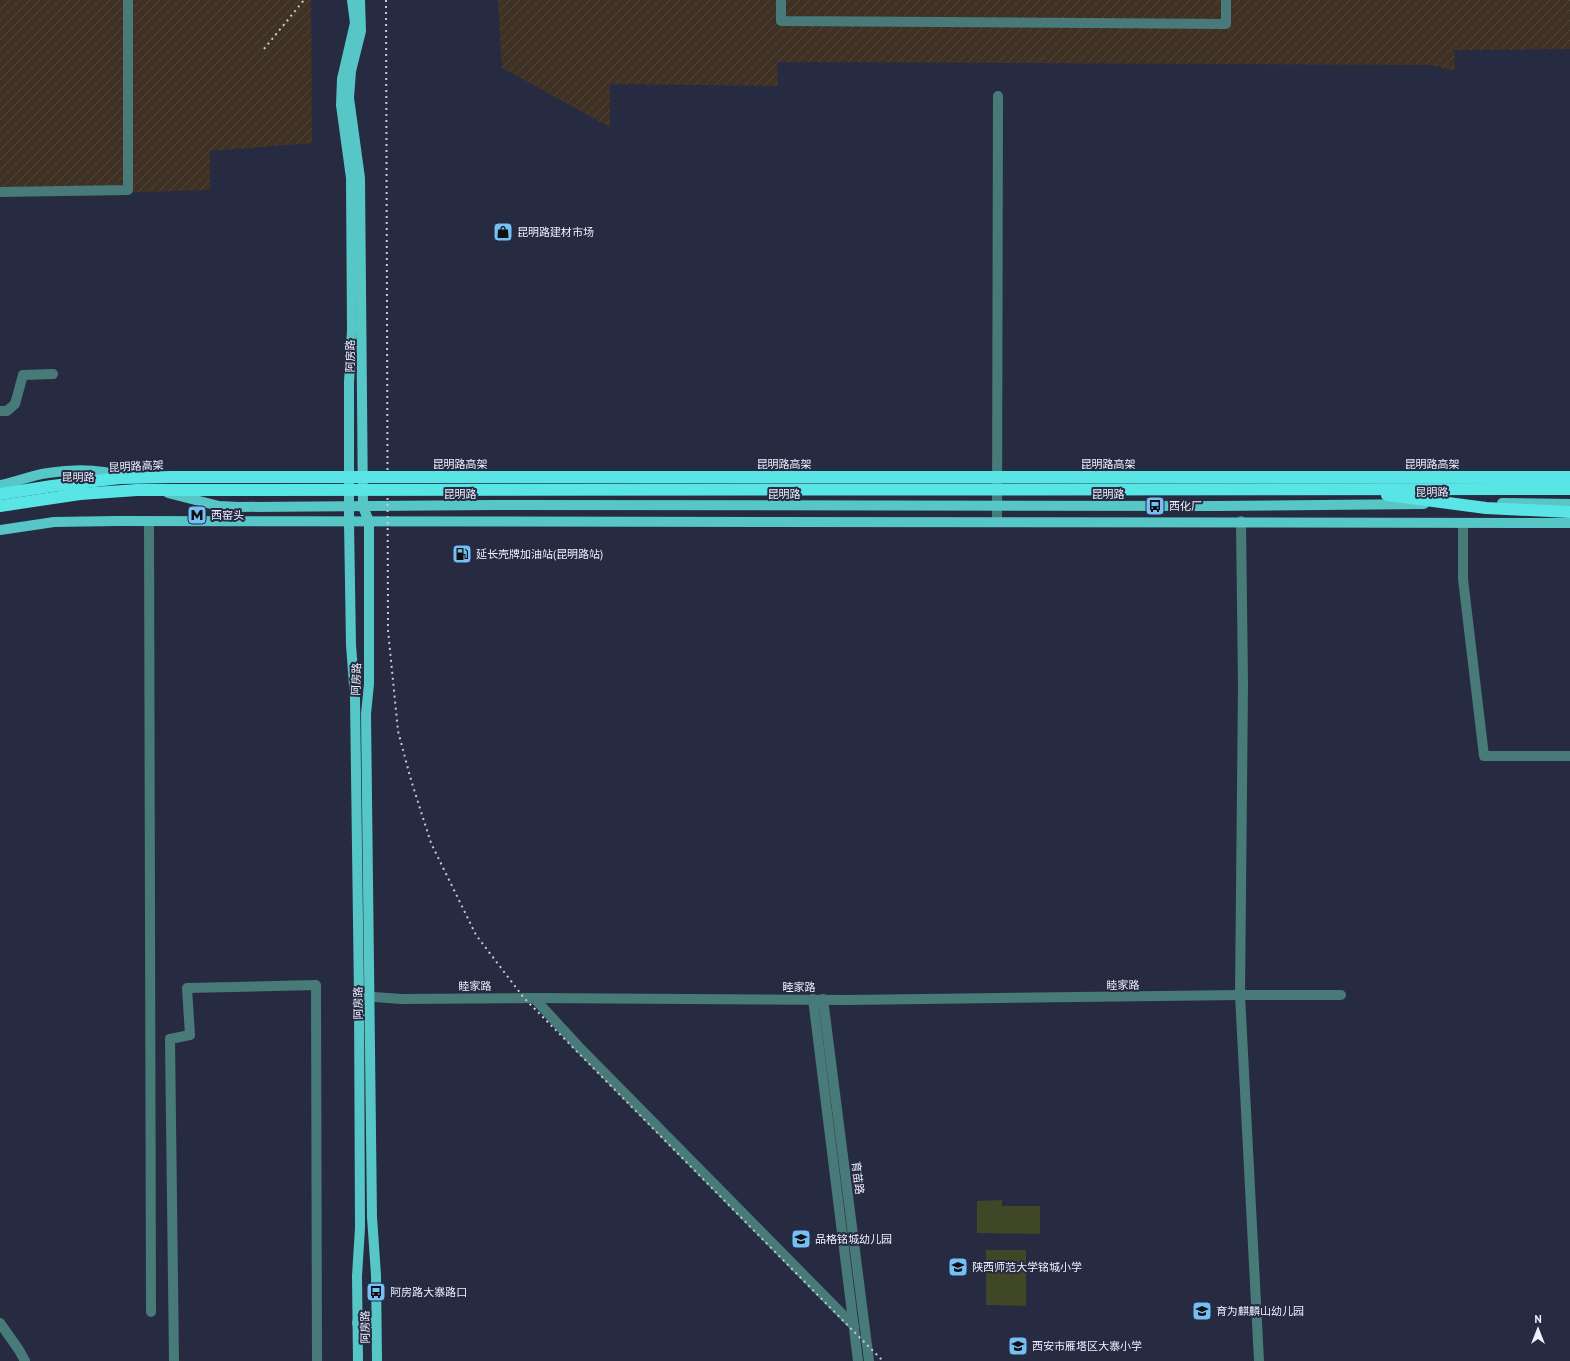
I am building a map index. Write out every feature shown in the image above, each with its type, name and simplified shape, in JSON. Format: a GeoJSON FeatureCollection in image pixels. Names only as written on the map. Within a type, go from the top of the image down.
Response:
{"type":"FeatureCollection","features":[{"type":"Feature","properties":{"kind":"highway","name":"昆明路高架"},"geometry":{"type":"LineString","coordinates":[[0,494],[120,478],[171,477],[1570,477]]}},
{"type":"Feature","properties":{"kind":"highway"},"geometry":{"type":"LineString","coordinates":[[1347,489],[1486,508],[1544,512],[1570,512]]}},
{"type":"Feature","properties":{"kind":"highway"},"geometry":{"type":"LineString","coordinates":[[0,506],[80,494],[137,490],[1570,489]]}},
{"type":"Feature","properties":{"kind":"main road","name":"阿房路"},"geometry":{"type":"LineString","coordinates":[[352,0],[355,23],[342,79],[340,105],[351,178],[352,330],[349,382],[349,522],[351,646],[355,698],[359,996],[360,1228],[357,1276],[358,1361]]}},
{"type":"Feature","properties":{"kind":"main road","name":"阿房路"},"geometry":{"type":"LineString","coordinates":[[360,0],[361,31],[351,71],[349,98],[360,178],[363,507],[368,521],[368,684],[366,722],[372,1217],[376,1275],[377,1361]]}},
{"type":"Feature","properties":{"kind":"main road"},"geometry":{"type":"LineString","coordinates":[[0,485],[47,473],[80,470],[111,472],[164,492]]}},
{"type":"Feature","properties":{"kind":"main road","name":"昆明路"},"geometry":{"type":"LineString","coordinates":[[0,488],[92,489],[164,492],[219,506],[239,508],[1570,504]]}},
{"type":"Feature","properties":{"kind":"main road"},"geometry":{"type":"LineString","coordinates":[[0,530],[54,522],[1240,521],[1570,523]]}},
{"type":"Feature","properties":{"kind":"main road"},"geometry":{"type":"LineString","coordinates":[[350,590],[368,590]]}},
{"type":"Feature","properties":{"kind":"main road"},"geometry":{"type":"LineString","coordinates":[[358,1323],[376,1323]]}},
{"type":"Feature","properties":{"kind":"street"},"geometry":{"type":"LineString","coordinates":[[0,192],[128,190],[128,0]]}},
{"type":"Feature","properties":{"kind":"street"},"geometry":{"type":"LineString","coordinates":[[781,0],[781,21],[1226,24],[1226,0]]}},
{"type":"Feature","properties":{"kind":"street"},"geometry":{"type":"LineString","coordinates":[[997,522],[998,96]]}},
{"type":"Feature","properties":{"kind":"street"},"geometry":{"type":"LineString","coordinates":[[0,411],[7,411],[15,404],[23,375],[52,374]]}},
{"type":"Feature","properties":{"kind":"street"},"geometry":{"type":"LineString","coordinates":[[1240,521],[1243,684],[1240,995],[1259,1361]]}},
{"type":"Feature","properties":{"kind":"street"},"geometry":{"type":"LineString","coordinates":[[150,522],[151,1312]]}},
{"type":"Feature","properties":{"kind":"street"},"geometry":{"type":"LineString","coordinates":[[1463,523],[1463,579],[1484,756],[1570,756]]}},
{"type":"Feature","properties":{"kind":"street"},"geometry":{"type":"LineString","coordinates":[[174,1361],[170,1039],[190,1035],[187,988],[316,985],[317,1361]]}},
{"type":"Feature","properties":{"kind":"street","name":"睦家路"},"geometry":{"type":"LineString","coordinates":[[359,996],[401,999],[534,998],[847,1000],[1341,995]]}},
{"type":"Feature","properties":{"kind":"street"},"geometry":{"type":"LineString","coordinates":[[534,998],[579,1047],[854,1326]]}},
{"type":"Feature","properties":{"kind":"street","name":"育苗路"},"geometry":{"type":"LineString","coordinates":[[818,999],[858,1361]]}},
{"type":"Feature","properties":{"kind":"street","name":"育苗路"},"geometry":{"type":"LineString","coordinates":[[818,999],[869,1361]]}},
{"type":"Feature","properties":{"kind":"street"},"geometry":{"type":"LineString","coordinates":[[0,1323],[25,1361]]}},
{"type":"Feature","properties":{"kind":"shaded area"},"geometry":{"type":"Polygon","coordinates":[[[0,0],[311,0],[312,143],[210,151],[210,190],[0,196],[0,0]]]}},
{"type":"Feature","properties":{"kind":"shaded area"},"geometry":{"type":"Polygon","coordinates":[[[498,0],[1570,0],[1570,49],[1454,50],[1455,71],[1431,65],[777,62],[778,86],[610,84],[610,127],[502,68],[498,0]]]}},
{"type":"Feature","properties":{"kind":"green space"},"geometry":{"type":"Polygon","coordinates":[[[1002,1200],[1002,1206],[1040,1206],[1040,1234],[977,1233],[977,1201],[1002,1200]]]}},
{"type":"Feature","properties":{"kind":"green space"},"geometry":{"type":"Polygon","coordinates":[[[986,1250],[1026,1250],[1026,1306],[986,1305],[986,1250]]]}},
{"type":"Feature","properties":{"kind":"railway"},"geometry":{"type":"LineString","coordinates":[[264,49],[304,0]]}},
{"type":"Feature","properties":{"kind":"railway"},"geometry":{"type":"LineString","coordinates":[[386,0],[388,630],[398,731],[411,780],[431,843],[476,935],[524,998],[883,1361]]}},
{"type":"Feature","properties":{"kind":"place","name":"昆明路建材市场"},"geometry":{"type":"Point","coordinates":[503,232]}},
{"type":"Feature","properties":{"kind":"place","name":"西化厂"},"geometry":{"type":"Point","coordinates":[1155,506]}},
{"type":"Feature","properties":{"kind":"place","name":"西窑头"},"geometry":{"type":"Point","coordinates":[197,515]}},
{"type":"Feature","properties":{"kind":"place","name":"延长壳牌加油站(昆明路站)"},"geometry":{"type":"Point","coordinates":[462,554]}},
{"type":"Feature","properties":{"kind":"place","name":"品格铭城幼儿园"},"geometry":{"type":"Point","coordinates":[801,1239]}},
{"type":"Feature","properties":{"kind":"place","name":"陕西师范大学铭城小学"},"geometry":{"type":"Point","coordinates":[958,1267]}},
{"type":"Feature","properties":{"kind":"place","name":"阿房路大寨路口"},"geometry":{"type":"Point","coordinates":[376,1292]}},
{"type":"Feature","properties":{"kind":"place","name":"育为麒麟山幼儿园"},"geometry":{"type":"Point","coordinates":[1202,1311]}},
{"type":"Feature","properties":{"kind":"place","name":"西安市雁塔区大寨小学"},"geometry":{"type":"Point","coordinates":[1018,1346]}}]}
